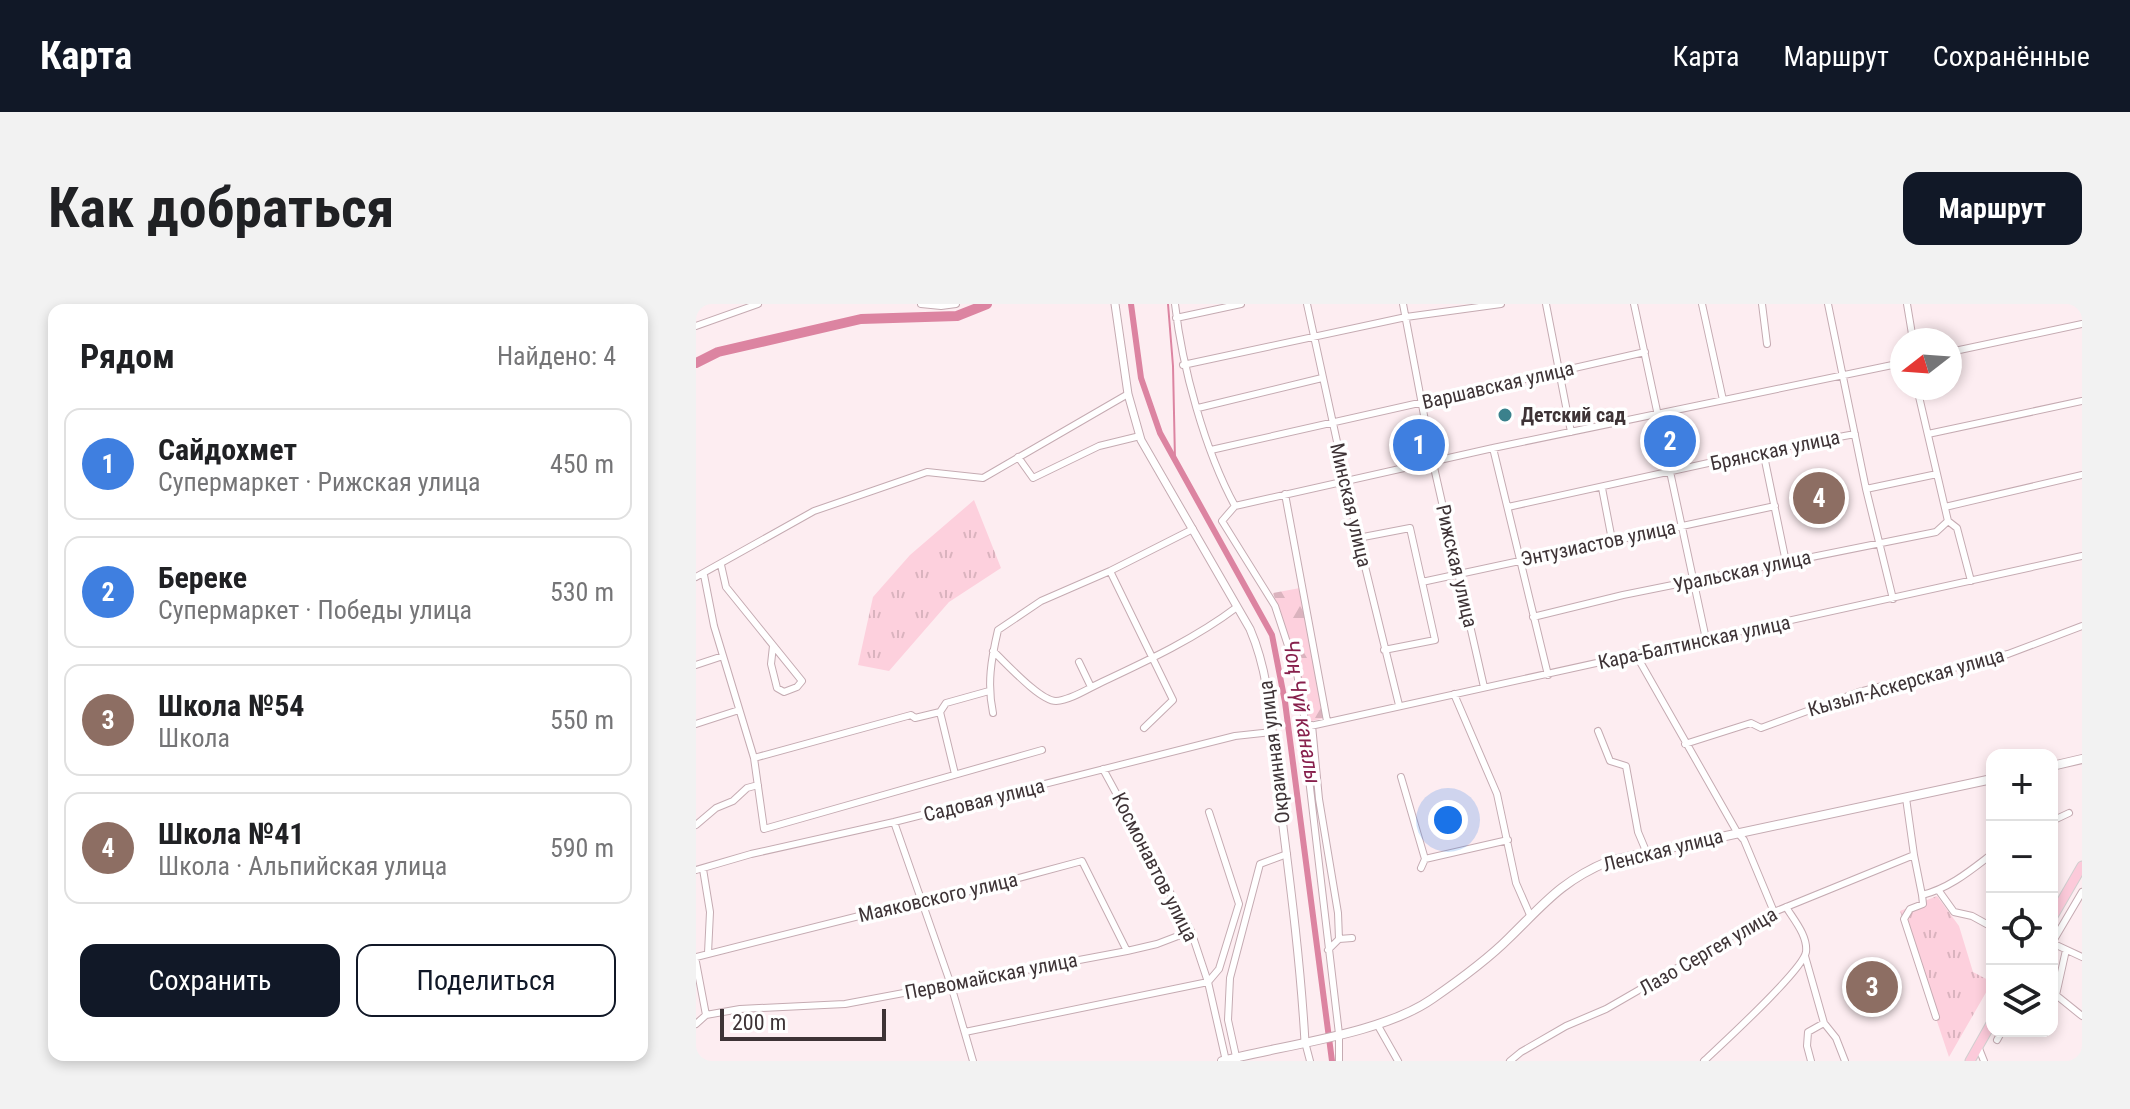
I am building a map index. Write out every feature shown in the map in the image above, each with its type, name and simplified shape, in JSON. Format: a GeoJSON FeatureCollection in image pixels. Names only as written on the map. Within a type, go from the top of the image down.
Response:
{"type":"FeatureCollection","features":[{"type":"Feature","properties":{"kind":"main road"},"geometry":{"type":"LineString","coordinates":[[2058,765],[2082,759]]}},
{"type":"Feature","properties":{"kind":"main road","name":"Ленская улица"},"geometry":{"type":"LineString","coordinates":[[1225,1061],[1377,1024],[1415,1009],[1508,940],[1558,889],[1580,874],[1609,861],[1986,780]]}},
{"type":"Feature","properties":{"kind":"main road"},"geometry":{"type":"LineString","coordinates":[[2058,908],[2082,866]]}},
{"type":"Feature","properties":{"kind":"main road"},"geometry":{"type":"LineString","coordinates":[[1970,1061],[1986,1032]]}},
{"type":"Feature","properties":{"kind":"street"},"geometry":{"type":"LineString","coordinates":[[696,326],[758,304]]}},
{"type":"Feature","properties":{"kind":"street"},"geometry":{"type":"LineString","coordinates":[[921,304],[956,304]]}},
{"type":"Feature","properties":{"kind":"street","name":"Окраинная улица"},"geometry":{"type":"LineString","coordinates":[[1115,304],[1128,394],[1140,436],[1261,654],[1270,695],[1300,958],[1306,1042]]}},
{"type":"Feature","properties":{"kind":"street"},"geometry":{"type":"LineString","coordinates":[[1175,304],[1183,365],[1211,450],[1235,506]]}},
{"type":"Feature","properties":{"kind":"street"},"geometry":{"type":"LineString","coordinates":[[1176,318],[1241,304]]}},
{"type":"Feature","properties":{"kind":"street","name":"Минская улица"},"geometry":{"type":"LineString","coordinates":[[1307,304],[1331,421],[1399,705]]}},
{"type":"Feature","properties":{"kind":"street","name":"Рижская улица"},"geometry":{"type":"LineString","coordinates":[[1403,304],[1433,463],[1484,687]]}},
{"type":"Feature","properties":{"kind":"street"},"geometry":{"type":"LineString","coordinates":[[1183,365],[1406,317],[1501,304]]}},
{"type":"Feature","properties":{"kind":"street"},"geometry":{"type":"LineString","coordinates":[[1546,304],[1571,432]]}},
{"type":"Feature","properties":{"kind":"street"},"geometry":{"type":"LineString","coordinates":[[1634,304],[1706,639]]}},
{"type":"Feature","properties":{"kind":"street"},"geometry":{"type":"LineString","coordinates":[[1702,304],[1723,400]]}},
{"type":"Feature","properties":{"kind":"street"},"geometry":{"type":"LineString","coordinates":[[1762,304],[1767,344]]}},
{"type":"Feature","properties":{"kind":"street"},"geometry":{"type":"LineString","coordinates":[[1828,304],[1878,544],[1893,599]]}},
{"type":"Feature","properties":{"kind":"street"},"geometry":{"type":"LineString","coordinates":[[1907,304],[1911,328]]}},
{"type":"Feature","properties":{"kind":"street"},"geometry":{"type":"LineString","coordinates":[[1962,349],[2082,324]]}},
{"type":"Feature","properties":{"kind":"street","name":"Варшавская улица"},"geometry":{"type":"LineString","coordinates":[[1211,450],[1645,352]]}},
{"type":"Feature","properties":{"kind":"street"},"geometry":{"type":"LineString","coordinates":[[1339,939],[1338,913],[1309,726],[1297,673],[1275,606],[1222,521],[1235,506],[1493,448],[1890,366]]}},
{"type":"Feature","properties":{"kind":"street"},"geometry":{"type":"LineString","coordinates":[[1198,408],[1322,378]]}},
{"type":"Feature","properties":{"kind":"street"},"geometry":{"type":"LineString","coordinates":[[1042,750],[764,829],[754,758],[700,576],[814,511],[927,472],[983,478],[1128,394]]}},
{"type":"Feature","properties":{"kind":"street"},"geometry":{"type":"LineString","coordinates":[[1920,400],[1948,521],[1957,528],[1971,581]]}},
{"type":"Feature","properties":{"kind":"street"},"geometry":{"type":"LineString","coordinates":[[1928,434],[2082,401]]}},
{"type":"Feature","properties":{"kind":"street","name":"Брянская улица"},"geometry":{"type":"LineString","coordinates":[[1508,507],[1855,434]]}},
{"type":"Feature","properties":{"kind":"street"},"geometry":{"type":"LineString","coordinates":[[1018,457],[1033,478],[1099,446],[1140,436]]}},
{"type":"Feature","properties":{"kind":"street"},"geometry":{"type":"LineString","coordinates":[[1493,448],[1548,675]]}},
{"type":"Feature","properties":{"kind":"street"},"geometry":{"type":"LineString","coordinates":[[1763,451],[1786,562]]}},
{"type":"Feature","properties":{"kind":"street"},"geometry":{"type":"LineString","coordinates":[[1866,489],[1937,474]]}},
{"type":"Feature","properties":{"kind":"street"},"geometry":{"type":"LineString","coordinates":[[1945,507],[2082,475]]}},
{"type":"Feature","properties":{"kind":"street"},"geometry":{"type":"LineString","coordinates":[[1602,488],[1612,540]]}},
{"type":"Feature","properties":{"kind":"street"},"geometry":{"type":"LineString","coordinates":[[1285,494],[1327,721]]}},
{"type":"Feature","properties":{"kind":"street","name":"Энтузиастов улица"},"geometry":{"type":"LineString","coordinates":[[1422,582],[1775,506]]}},
{"type":"Feature","properties":{"kind":"street","name":"Уральская улица"},"geometry":{"type":"LineString","coordinates":[[1533,617],[1623,595],[1936,532],[1948,521]]}},
{"type":"Feature","properties":{"kind":"street"},"geometry":{"type":"LineString","coordinates":[[1358,538],[1410,528],[1435,640],[1384,650]]}},
{"type":"Feature","properties":{"kind":"street"},"geometry":{"type":"LineString","coordinates":[[993,713],[989,691],[998,630],[1041,601],[1110,571],[1193,529]]}},
{"type":"Feature","properties":{"kind":"street","name":"Кара-Балтинская улица"},"geometry":{"type":"LineString","coordinates":[[1309,726],[2082,556]]}},
{"type":"Feature","properties":{"kind":"street"},"geometry":{"type":"LineString","coordinates":[[721,565],[726,587],[802,681],[797,687],[784,692],[777,688],[771,664],[773,646]]}},
{"type":"Feature","properties":{"kind":"street"},"geometry":{"type":"LineString","coordinates":[[1110,571],[1173,700],[1144,728]]}},
{"type":"Feature","properties":{"kind":"street"},"geometry":{"type":"LineString","coordinates":[[993,651],[1043,697],[1056,701],[1152,658],[1210,627],[1237,607]]}},
{"type":"Feature","properties":{"kind":"street","name":"Кызыл-Аскерская улица"},"geometry":{"type":"LineString","coordinates":[[1685,744],[1751,723],[1761,728],[1859,692],[2008,654],[2082,626]]}},
{"type":"Feature","properties":{"kind":"street"},"geometry":{"type":"LineString","coordinates":[[1635,653],[1685,744],[1744,840],[1774,912]]}},
{"type":"Feature","properties":{"kind":"street"},"geometry":{"type":"LineString","coordinates":[[696,665],[723,656]]}},
{"type":"Feature","properties":{"kind":"street"},"geometry":{"type":"LineString","coordinates":[[1079,662],[1091,687]]}},
{"type":"Feature","properties":{"kind":"street"},"geometry":{"type":"LineString","coordinates":[[754,758],[911,715],[915,718],[940,712],[946,703],[989,691]]}},
{"type":"Feature","properties":{"kind":"street"},"geometry":{"type":"LineString","coordinates":[[1454,694],[1497,794],[1516,883],[1530,915]]}},
{"type":"Feature","properties":{"kind":"street"},"geometry":{"type":"LineString","coordinates":[[696,724],[739,710]]}},
{"type":"Feature","properties":{"kind":"street"},"geometry":{"type":"LineString","coordinates":[[940,712],[955,774]]}},
{"type":"Feature","properties":{"kind":"street"},"geometry":{"type":"LineString","coordinates":[[1309,726],[1339,1061]]}},
{"type":"Feature","properties":{"kind":"street"},"geometry":{"type":"LineString","coordinates":[[1598,731],[1610,761],[1626,766],[1638,832],[1646,851]]}},
{"type":"Feature","properties":{"kind":"street","name":"Садовая улица"},"geometry":{"type":"LineString","coordinates":[[699,870],[751,854],[894,822],[1235,736],[1272,732]]}},
{"type":"Feature","properties":{"kind":"street","name":"Космонавтов улица"},"geometry":{"type":"LineString","coordinates":[[1103,769],[1191,931],[1208,982],[1225,1061]]}},
{"type":"Feature","properties":{"kind":"street"},"geometry":{"type":"LineString","coordinates":[[1401,777],[1425,859],[1421,868]]}},
{"type":"Feature","properties":{"kind":"street"},"geometry":{"type":"LineString","coordinates":[[696,825],[747,788],[758,785]]}},
{"type":"Feature","properties":{"kind":"street"},"geometry":{"type":"LineString","coordinates":[[1906,798],[1923,904],[1910,909],[1904,919],[1936,1017]]}},
{"type":"Feature","properties":{"kind":"street"},"geometry":{"type":"LineString","coordinates":[[965,1032],[1208,982],[1219,969],[1239,904],[1209,812]]}},
{"type":"Feature","properties":{"kind":"street"},"geometry":{"type":"LineString","coordinates":[[2058,818],[2069,813]]}},
{"type":"Feature","properties":{"kind":"street"},"geometry":{"type":"LineString","coordinates":[[894,822],[950,982],[973,1061]]}},
{"type":"Feature","properties":{"kind":"street"},"geometry":{"type":"LineString","coordinates":[[1425,859],[1508,840]]}},
{"type":"Feature","properties":{"kind":"street"},"geometry":{"type":"LineString","coordinates":[[1237,1059],[1228,1020],[1230,978],[1260,864],[1287,854]]}},
{"type":"Feature","properties":{"kind":"street","name":"Лазо Сергея улица"},"geometry":{"type":"LineString","coordinates":[[1510,1061],[1566,1026],[1606,1009],[1774,912],[1914,855]]}},
{"type":"Feature","properties":{"kind":"street","name":"Маяковского улица"},"geometry":{"type":"LineString","coordinates":[[696,959],[708,953],[891,908],[922,904],[1082,861],[1127,951]]}},
{"type":"Feature","properties":{"kind":"street"},"geometry":{"type":"LineString","coordinates":[[1922,895],[1939,891],[1986,861]]}},
{"type":"Feature","properties":{"kind":"street"},"geometry":{"type":"LineString","coordinates":[[699,870],[710,912],[708,953]]}},
{"type":"Feature","properties":{"kind":"street"},"geometry":{"type":"LineString","coordinates":[[1939,891],[1954,912],[1972,916],[1986,924]]}},
{"type":"Feature","properties":{"kind":"street"},"geometry":{"type":"LineString","coordinates":[[2082,893],[2052,943],[2082,957]]}},
{"type":"Feature","properties":{"kind":"street"},"geometry":{"type":"LineString","coordinates":[[1786,907],[1806,944],[1805,956],[1824,1023],[1836,1038],[1845,1061]]}},
{"type":"Feature","properties":{"kind":"street","name":"Первомайская улица"},"geometry":{"type":"LineString","coordinates":[[706,1015],[740,1009],[845,1004],[1127,951],[1191,931]]}},
{"type":"Feature","properties":{"kind":"street"},"geometry":{"type":"LineString","coordinates":[[1328,950],[1339,939],[1352,938]]}},
{"type":"Feature","properties":{"kind":"street"},"geometry":{"type":"LineString","coordinates":[[2066,950],[2056,995],[2082,1016]]}},
{"type":"Feature","properties":{"kind":"street"},"geometry":{"type":"LineString","coordinates":[[1704,1061],[1773,993],[1805,956]]}},
{"type":"Feature","properties":{"kind":"street"},"geometry":{"type":"LineString","coordinates":[[696,959],[706,1015],[696,1024]]}},
{"type":"Feature","properties":{"kind":"street"},"geometry":{"type":"LineString","coordinates":[[1811,1061],[1807,1046],[1808,1032],[1824,1023]]}},
{"type":"Feature","properties":{"kind":"street"},"geometry":{"type":"LineString","coordinates":[[1377,1024],[1398,1061]]}},
{"type":"Feature","properties":{"kind":"street"},"geometry":{"type":"LineString","coordinates":[[1306,1042],[1310,1061]]}},
{"type":"Feature","properties":{"kind":"street"},"geometry":{"type":"LineString","coordinates":[[1978,1046],[1984,1061]]}},
{"type":"Feature","properties":{"kind":"street"},"geometry":{"type":"LineString","coordinates":[[1714,1052],[1718,1061]]}},
{"type":"Feature","properties":{"kind":"green space"},"geometry":{"type":"Polygon","coordinates":[[[974,500],[1001,568],[949,602],[889,671],[858,665],[873,597],[910,555],[974,500]]]}},
{"type":"Feature","properties":{"kind":"green space"},"geometry":{"type":"Polygon","coordinates":[[[1300,588],[1324,718],[1308,722],[1300,672],[1273,593],[1300,588]]]}},
{"type":"Feature","properties":{"kind":"green space"},"geometry":{"type":"Polygon","coordinates":[[[1937,896],[1959,926],[1973,972],[1986,979],[1986,992],[1949,1057],[1900,911],[1937,896]]]}},
{"type":"Feature","properties":{"kind":"waterway"},"geometry":{"type":"LineString","coordinates":[[696,363],[718,352],[861,319],[957,316],[987,304]]}},
{"type":"Feature","properties":{"kind":"waterway","name":"Чоң Чүй каналы"},"geometry":{"type":"LineString","coordinates":[[1131,304],[1141,378],[1160,433],[1272,635],[1285,702],[1332,1061]]}},
{"type":"Feature","properties":{"kind":"waterway"},"geometry":{"type":"LineString","coordinates":[[1168,304],[1175,460]]}},
{"type":"Feature","properties":{"kind":"place","name":"Детский сад"},"geometry":{"type":"Point","coordinates":[1505,415]}},
{"type":"Feature","properties":{"kind":"place","name":"Береке"},"geometry":{"type":"Point","coordinates":[1670,441]}},
{"type":"Feature","properties":{"kind":"place","name":"Сайдохмет"},"geometry":{"type":"Point","coordinates":[1419,445]}},
{"type":"Feature","properties":{"kind":"place","name":"Школа №41"},"geometry":{"type":"Point","coordinates":[1819,498]}},
{"type":"Feature","properties":{"kind":"place","name":"Школа №54"},"geometry":{"type":"Point","coordinates":[1872,987]}}]}
